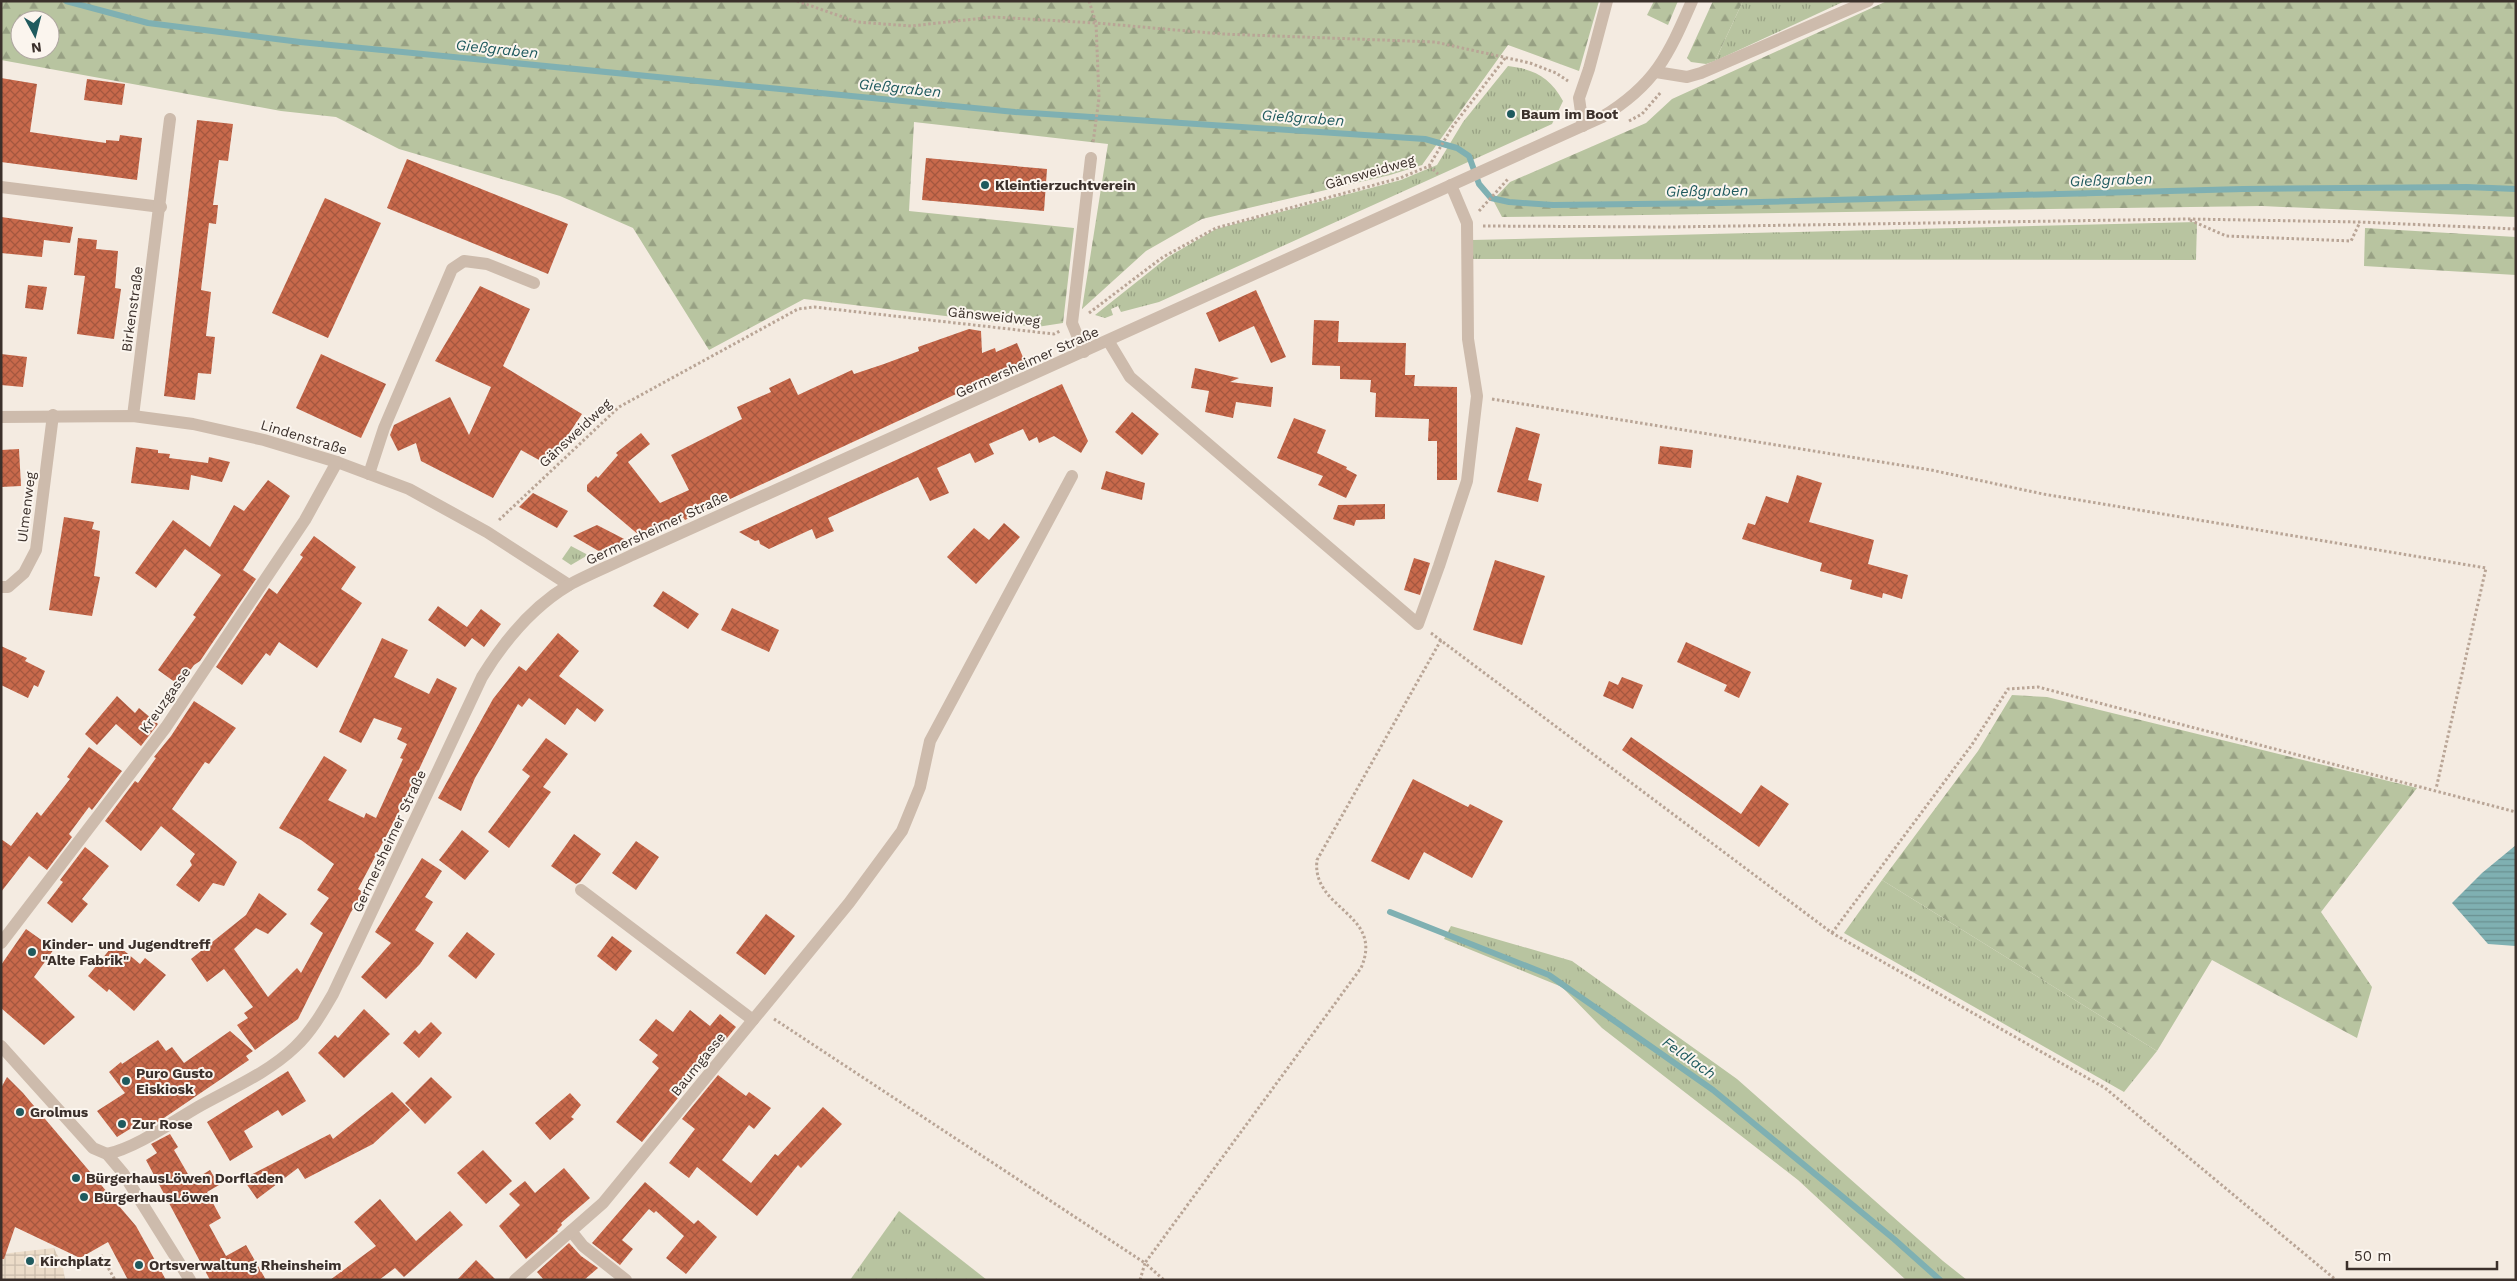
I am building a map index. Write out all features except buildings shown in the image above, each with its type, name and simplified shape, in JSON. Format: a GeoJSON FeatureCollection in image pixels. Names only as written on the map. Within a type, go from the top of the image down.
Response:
{"type":"FeatureCollection","features":[{"type":"Feature","properties":{"kind":"street"},"geometry":{"type":"LineString","coordinates":[[1584,126],[1579,98],[1607,1]]}},
{"type":"Feature","properties":{"kind":"street","name":"Germersheimer Straße"},"geometry":{"type":"LineString","coordinates":[[107,1154],[119,1151],[164,1127],[270,1066],[296,1046],[317,1022],[333,994],[482,677],[500,648],[540,606],[569,586],[1584,126],[1624,104],[1656,72],[1672,47],[1692,1]]}},
{"type":"Feature","properties":{"kind":"street"},"geometry":{"type":"LineString","coordinates":[[1656,72],[1686,77],[1701,73],[1868,1]]}},
{"type":"Feature","properties":{"kind":"street","name":"Birkenstraße"},"geometry":{"type":"LineString","coordinates":[[133,416],[161,207],[170,119]]}},
{"type":"Feature","properties":{"kind":"street"},"geometry":{"type":"LineString","coordinates":[[1084,352],[1072,323],[1091,158]]}},
{"type":"Feature","properties":{"kind":"street"},"geometry":{"type":"LineString","coordinates":[[1109,342],[1130,377],[1418,624],[1440,566],[1467,481],[1477,396],[1468,339],[1467,223],[1456,183]]}},
{"type":"Feature","properties":{"kind":"street"},"geometry":{"type":"LineString","coordinates":[[1,187],[161,207]]}},
{"type":"Feature","properties":{"kind":"street"},"geometry":{"type":"LineString","coordinates":[[369,474],[384,428],[452,269],[464,261],[487,264],[534,283]]}},
{"type":"Feature","properties":{"kind":"street","name":"Lindenstraße"},"geometry":{"type":"LineString","coordinates":[[1,417],[53,415],[133,416],[220,430],[264,440],[337,462],[409,489],[487,532],[569,586]]}},
{"type":"Feature","properties":{"kind":"street","name":"Ulmenweg"},"geometry":{"type":"LineString","coordinates":[[1,587],[8,587],[24,573],[36,550],[53,415]]}},
{"type":"Feature","properties":{"kind":"street","name":"Kreuzgasse"},"geometry":{"type":"LineString","coordinates":[[1,943],[166,727],[305,520],[337,462]]}},
{"type":"Feature","properties":{"kind":"street","name":"Baumgasse"},"geometry":{"type":"LineString","coordinates":[[514,1280],[603,1203],[849,903],[902,831],[920,787],[930,741],[1072,476]]}},
{"type":"Feature","properties":{"kind":"street"},"geometry":{"type":"LineString","coordinates":[[581,890],[757,1016]]}},
{"type":"Feature","properties":{"kind":"street"},"geometry":{"type":"LineString","coordinates":[[1,1046],[93,1148],[107,1154],[131,1184],[190,1280]]}},
{"type":"Feature","properties":{"kind":"street"},"geometry":{"type":"LineString","coordinates":[[571,1231],[583,1246],[626,1280]]}},
{"type":"Feature","properties":{"kind":"path"},"geometry":{"type":"LineString","coordinates":[[797,1],[856,22],[911,26],[993,17],[1096,23],[1222,34],[1426,41],[1506,57],[1556,74],[1581,90]]}},
{"type":"Feature","properties":{"kind":"path"},"geometry":{"type":"LineString","coordinates":[[1089,1],[1096,23],[1099,98],[1094,130]]}},
{"type":"Feature","properties":{"kind":"path","name":"Gänsweidweg"},"geometry":{"type":"LineString","coordinates":[[487,532],[618,407],[798,309],[814,307],[1054,334],[1088,314],[1162,256],[1216,228],[1293,205],[1400,178],[1429,166],[1453,126],[1506,57]]}},
{"type":"Feature","properties":{"kind":"path"},"geometry":{"type":"LineString","coordinates":[[1480,209],[1505,180]]}},
{"type":"Feature","properties":{"kind":"path"},"geometry":{"type":"LineString","coordinates":[[1467,223],[1492,228],[2188,219],[2360,222],[2516,229]]}},
{"type":"Feature","properties":{"kind":"path"},"geometry":{"type":"LineString","coordinates":[[2188,219],[2226,236],[2351,241],[2360,222]]}},
{"type":"Feature","properties":{"kind":"path"},"geometry":{"type":"LineString","coordinates":[[1477,396],[1931,470],[2043,494],[2486,568],[2436,789]]}},
{"type":"Feature","properties":{"kind":"path"},"geometry":{"type":"LineString","coordinates":[[1418,624],[1832,933],[2105,1088],[2336,1280]]}},
{"type":"Feature","properties":{"kind":"path"},"geometry":{"type":"LineString","coordinates":[[1140,1280],[1145,1263],[1362,968],[1366,950],[1363,932],[1322,888],[1317,879],[1317,860],[1441,640]]}},
{"type":"Feature","properties":{"kind":"path"},"geometry":{"type":"LineString","coordinates":[[1832,933],[1971,746],[2008,689],[2038,687],[2436,789],[2516,812]]}},
{"type":"Feature","properties":{"kind":"path"},"geometry":{"type":"LineString","coordinates":[[757,1016],[1145,1263],[1164,1280]]}},
{"type":"Feature","properties":{"kind":"path"},"geometry":{"type":"LineString","coordinates":[[101,1255],[115,1280]]}},
{"type":"Feature","properties":{"kind":"green space"},"geometry":{"type":"Polygon","coordinates":[[[1,1],[1599,1],[1579,71],[1508,45],[1422,165],[1390,175],[1202,219],[1146,251],[1082,309],[1108,144],[914,122],[909,211],[1074,228],[1063,323],[1037,327],[804,299],[709,350],[633,228],[560,196],[399,149],[336,117],[281,111],[1,60],[1,1]]]}},
{"type":"Feature","properties":{"kind":"green space"},"geometry":{"type":"Polygon","coordinates":[[[1654,1],[1678,1],[1668,25],[1647,15],[1654,1]]]}},
{"type":"Feature","properties":{"kind":"green space"},"geometry":{"type":"Polygon","coordinates":[[[1713,1],[1743,1],[1715,61],[1706,64],[1691,62],[1687,58],[1713,1]]]}},
{"type":"Feature","properties":{"kind":"green space"},"geometry":{"type":"Polygon","coordinates":[[[1743,1],[1845,1],[1715,61],[1743,1]]]}},
{"type":"Feature","properties":{"kind":"green space"},"geometry":{"type":"Polygon","coordinates":[[[1887,1],[2516,1],[2516,217],[2262,206],[1502,217],[1493,200],[1510,182],[1646,123],[1672,99],[1887,1]]]}},
{"type":"Feature","properties":{"kind":"green space"},"geometry":{"type":"Polygon","coordinates":[[[1508,66],[1533,72],[1553,86],[1563,101],[1552,124],[1159,302],[1121,312],[1118,306],[1111,309],[1113,315],[1105,318],[1095,315],[1168,257],[1216,229],[1401,180],[1437,165],[1463,122],[1508,66]]]}},
{"type":"Feature","properties":{"kind":"green space"},"geometry":{"type":"Polygon","coordinates":[[[2197,222],[2196,260],[1471,259],[1472,240],[2197,222]]]}},
{"type":"Feature","properties":{"kind":"green space"},"geometry":{"type":"Polygon","coordinates":[[[2365,228],[2516,237],[2516,275],[2364,266],[2365,228]]]}},
{"type":"Feature","properties":{"kind":"green space"},"geometry":{"type":"Polygon","coordinates":[[[571,546],[588,555],[571,565],[562,559],[571,546]]]}},
{"type":"Feature","properties":{"kind":"green space"},"geometry":{"type":"Polygon","coordinates":[[[2012,695],[2047,697],[2417,788],[2321,912],[2372,987],[2357,1038],[2212,960],[2157,1051],[1882,880],[1978,751],[2012,695]]]}},
{"type":"Feature","properties":{"kind":"green space"},"geometry":{"type":"Polygon","coordinates":[[[1882,880],[2157,1051],[2124,1092],[1844,933],[1882,880]]]}},
{"type":"Feature","properties":{"kind":"green space"},"geometry":{"type":"Polygon","coordinates":[[[1451,926],[1572,961],[1737,1079],[1967,1280],[1906,1280],[1798,1180],[1602,1028],[1562,987],[1444,939],[1451,926]]]}},
{"type":"Feature","properties":{"kind":"green space"},"geometry":{"type":"Polygon","coordinates":[[[899,1211],[987,1280],[850,1280],[899,1211]]]}},
{"type":"Feature","properties":{"kind":"shaded area","name":"Kirchplatz"},"geometry":{"type":"Polygon","coordinates":[[[54,1248],[63,1267],[65,1280],[1,1280],[1,1254],[54,1248]]]}},
{"type":"Feature","properties":{"kind":"water"},"geometry":{"type":"Polygon","coordinates":[[[2516,845],[2516,946],[2488,944],[2452,903],[2482,873],[2516,845]]]}},
{"type":"Feature","properties":{"kind":"waterway","name":"Gießgraben"},"geometry":{"type":"LineString","coordinates":[[66,1],[148,23],[300,42],[1015,112],[1425,139],[1457,148],[1469,156],[1479,184],[1491,198],[1509,202],[1553,205],[1721,203],[2243,189],[2467,187],[2516,189]]}},
{"type":"Feature","properties":{"kind":"waterway","name":"Feldlach"},"geometry":{"type":"LineString","coordinates":[[1390,912],[1549,975],[1713,1090],[1894,1239],[1940,1280]]}},
{"type":"Feature","properties":{"kind":"place","name":"Baum im Boot"},"geometry":{"type":"Point","coordinates":[1511,114]}},
{"type":"Feature","properties":{"kind":"place","name":"Kleintierzuchtverein"},"geometry":{"type":"Point","coordinates":[985,185]}},
{"type":"Feature","properties":{"kind":"place","name":"Kinder- und Jugendtreff \"Alte Fabrik\""},"geometry":{"type":"Point","coordinates":[32,952]}},
{"type":"Feature","properties":{"kind":"place","name":"Puro Gusto Eiskiosk"},"geometry":{"type":"Point","coordinates":[126,1081]}},
{"type":"Feature","properties":{"kind":"place","name":"Grolmus"},"geometry":{"type":"Point","coordinates":[20,1112]}},
{"type":"Feature","properties":{"kind":"place","name":"Zur Rose"},"geometry":{"type":"Point","coordinates":[122,1124]}},
{"type":"Feature","properties":{"kind":"place","name":"BürgerhausLöwen Dorfladen"},"geometry":{"type":"Point","coordinates":[76,1178]}},
{"type":"Feature","properties":{"kind":"place","name":"BürgerhausLöwen"},"geometry":{"type":"Point","coordinates":[84,1197]}},
{"type":"Feature","properties":{"kind":"place","name":"Kirchplatz"},"geometry":{"type":"Point","coordinates":[30,1261]}},
{"type":"Feature","properties":{"kind":"place","name":"Ortsverwaltung Rheinsheim"},"geometry":{"type":"Point","coordinates":[139,1265]}}]}
